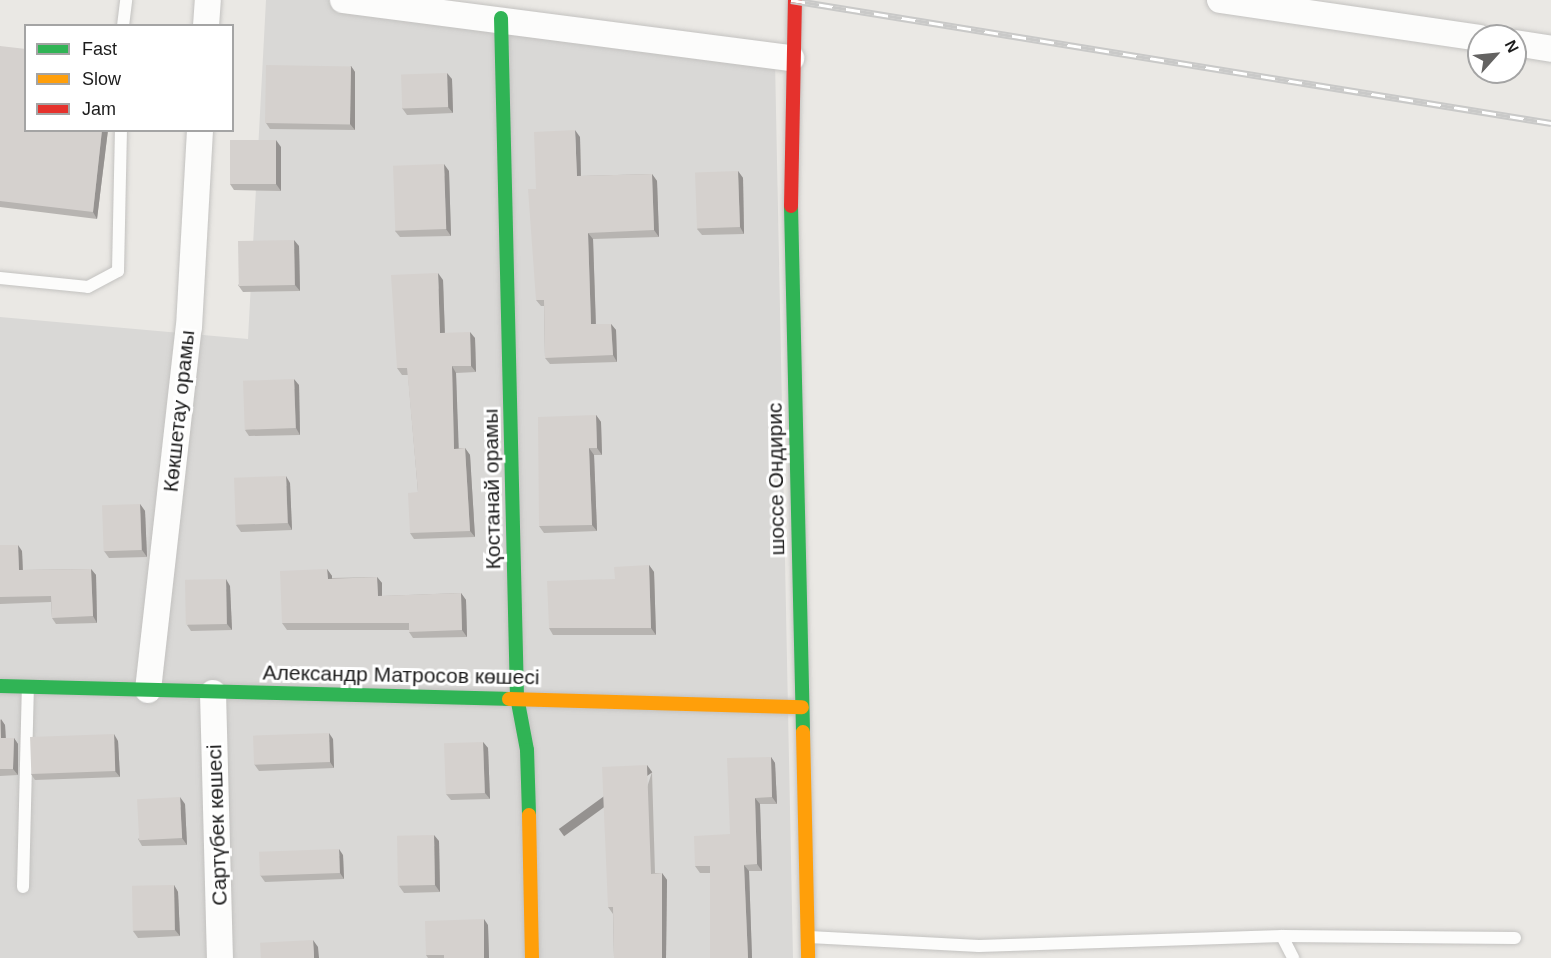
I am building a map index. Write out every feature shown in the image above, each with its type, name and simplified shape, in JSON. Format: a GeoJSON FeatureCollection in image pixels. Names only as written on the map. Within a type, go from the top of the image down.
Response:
{"type":"FeatureCollection","features":[{"type":"Feature","properties":{"kind":"street"},"geometry":{"type":"LineString","coordinates":[[206,24],[208,0]]}},
{"type":"Feature","properties":{"kind":"street"},"geometry":{"type":"LineString","coordinates":[[343,0],[501,18],[791,58]]}},
{"type":"Feature","properties":{"kind":"street","name":"шоссе Ондирис"},"geometry":{"type":"LineString","coordinates":[[795,0],[791,58],[808,958]]}},
{"type":"Feature","properties":{"kind":"street"},"geometry":{"type":"LineString","coordinates":[[1220,0],[1467,36]]}},
{"type":"Feature","properties":{"kind":"street","name":"Қостанай орамы"},"geometry":{"type":"LineString","coordinates":[[501,18],[518,697],[527,750],[532,958]]}},
{"type":"Feature","properties":{"kind":"street"},"geometry":{"type":"LineString","coordinates":[[1527,46],[1551,49]]}},
{"type":"Feature","properties":{"kind":"street","name":"Көкшетау орамы"},"geometry":{"type":"LineString","coordinates":[[148,690],[189,327],[200,132]]}},
{"type":"Feature","properties":{"kind":"street","name":"Александр Матросов көшесі"},"geometry":{"type":"LineString","coordinates":[[0,686],[213,693],[518,697],[802,707]]}},
{"type":"Feature","properties":{"kind":"street","name":"Сартүбек көшесі"},"geometry":{"type":"LineString","coordinates":[[213,693],[220,958]]}},
{"type":"Feature","properties":{"kind":"lane"},"geometry":{"type":"LineString","coordinates":[[123,24],[126,0]]}},
{"type":"Feature","properties":{"kind":"lane"},"geometry":{"type":"LineString","coordinates":[[0,278],[88,287],[118,271],[121,132]]}},
{"type":"Feature","properties":{"kind":"lane"},"geometry":{"type":"LineString","coordinates":[[23,886],[28,688]]}},
{"type":"Feature","properties":{"kind":"lane"},"geometry":{"type":"LineString","coordinates":[[808,938],[979,946],[1282,936],[1515,938]]}},
{"type":"Feature","properties":{"kind":"lane"},"geometry":{"type":"LineString","coordinates":[[1282,936],[1293,958]]}},
{"type":"Feature","properties":{"kind":"shaded area"},"geometry":{"type":"Polygon","coordinates":[[[266,0],[327,0],[775,61],[793,958],[0,958],[0,317],[248,339],[266,0]]]}},
{"type":"Feature","properties":{"kind":"building"},"geometry":{"type":"Polygon","coordinates":[[[0,46],[24,49],[24,132],[102,132],[93,212],[0,201],[0,46]]]}},
{"type":"Feature","properties":{"kind":"building"},"geometry":{"type":"Polygon","coordinates":[[[266,65],[351,66],[350,124],[265,123],[266,65]]]}},
{"type":"Feature","properties":{"kind":"building"},"geometry":{"type":"Polygon","coordinates":[[[447,73],[448,107],[402,109],[401,75],[447,73]]]}},
{"type":"Feature","properties":{"kind":"building"},"geometry":{"type":"Polygon","coordinates":[[[575,130],[577,176],[652,174],[654,230],[588,233],[591,324],[611,324],[613,355],[545,358],[544,300],[536,300],[528,189],[536,189],[534,132],[575,130]]]}},
{"type":"Feature","properties":{"kind":"building"},"geometry":{"type":"Polygon","coordinates":[[[230,140],[276,140],[276,184],[230,184],[230,140]]]}},
{"type":"Feature","properties":{"kind":"building"},"geometry":{"type":"Polygon","coordinates":[[[444,164],[446,229],[395,231],[393,166],[444,164]]]}},
{"type":"Feature","properties":{"kind":"building"},"geometry":{"type":"Polygon","coordinates":[[[738,171],[740,227],[697,228],[695,173],[738,171]]]}},
{"type":"Feature","properties":{"kind":"building"},"geometry":{"type":"Polygon","coordinates":[[[294,240],[295,285],[239,286],[238,241],[294,240]]]}},
{"type":"Feature","properties":{"kind":"building"},"geometry":{"type":"Polygon","coordinates":[[[438,273],[440,333],[470,332],[471,366],[452,366],[454,449],[465,448],[470,531],[410,533],[408,493],[418,492],[407,368],[397,368],[391,275],[438,273]]]}},
{"type":"Feature","properties":{"kind":"building"},"geometry":{"type":"Polygon","coordinates":[[[294,379],[296,428],[245,430],[243,381],[294,379]]]}},
{"type":"Feature","properties":{"kind":"building"},"geometry":{"type":"Polygon","coordinates":[[[596,415],[597,448],[589,448],[592,525],[539,526],[538,417],[596,415]]]}},
{"type":"Feature","properties":{"kind":"building"},"geometry":{"type":"Polygon","coordinates":[[[286,476],[288,523],[236,525],[234,478],[286,476]]]}},
{"type":"Feature","properties":{"kind":"building"},"geometry":{"type":"Polygon","coordinates":[[[140,504],[142,550],[104,551],[102,505],[140,504]]]}},
{"type":"Feature","properties":{"kind":"building"},"geometry":{"type":"Polygon","coordinates":[[[0,545],[18,545],[19,570],[91,569],[93,616],[52,618],[51,596],[0,597],[0,545]]]}},
{"type":"Feature","properties":{"kind":"building"},"geometry":{"type":"Polygon","coordinates":[[[649,565],[651,628],[549,628],[547,581],[615,579],[614,567],[649,565]]]}},
{"type":"Feature","properties":{"kind":"building"},"geometry":{"type":"Polygon","coordinates":[[[327,569],[328,579],[377,577],[378,596],[461,593],[462,630],[409,632],[409,623],[282,623],[280,571],[327,569]]]}},
{"type":"Feature","properties":{"kind":"building"},"geometry":{"type":"Polygon","coordinates":[[[226,579],[227,624],[186,625],[185,580],[226,579]]]}},
{"type":"Feature","properties":{"kind":"building"},"geometry":{"type":"Polygon","coordinates":[[[0,719],[1,738],[14,738],[13,769],[0,769],[0,719]]]}},
{"type":"Feature","properties":{"kind":"building"},"geometry":{"type":"Polygon","coordinates":[[[329,733],[330,762],[254,765],[253,736],[329,733]]]}},
{"type":"Feature","properties":{"kind":"building"},"geometry":{"type":"Polygon","coordinates":[[[114,734],[115,771],[31,774],[30,737],[114,734]]]}},
{"type":"Feature","properties":{"kind":"building"},"geometry":{"type":"Polygon","coordinates":[[[483,742],[485,793],[446,794],[444,743],[483,742]]]}},
{"type":"Feature","properties":{"kind":"building"},"geometry":{"type":"Polygon","coordinates":[[[771,757],[772,797],[755,798],[757,864],[744,865],[748,958],[710,958],[710,866],[695,866],[694,836],[730,834],[727,758],[771,757]]]}},
{"type":"Feature","properties":{"kind":"building"},"geometry":{"type":"Polygon","coordinates":[[[647,765],[651,874],[662,873],[662,958],[614,958],[613,907],[608,907],[602,767],[647,765]]]}},
{"type":"Feature","properties":{"kind":"building"},"geometry":{"type":"Polygon","coordinates":[[[180,797],[182,838],[139,840],[137,799],[180,797]]]}},
{"type":"Feature","properties":{"kind":"building"},"geometry":{"type":"Polygon","coordinates":[[[434,835],[435,885],[398,886],[397,836],[434,835]]]}},
{"type":"Feature","properties":{"kind":"building"},"geometry":{"type":"Polygon","coordinates":[[[339,849],[340,873],[260,876],[259,852],[339,849]]]}},
{"type":"Feature","properties":{"kind":"building"},"geometry":{"type":"Polygon","coordinates":[[[174,885],[175,930],[133,931],[132,886],[174,885]]]}},
{"type":"Feature","properties":{"kind":"building"},"geometry":{"type":"Polygon","coordinates":[[[484,919],[484,958],[444,958],[444,955],[426,955],[425,921],[484,919]]]}},
{"type":"Feature","properties":{"kind":"building"},"geometry":{"type":"Polygon","coordinates":[[[313,940],[314,958],[261,958],[260,943],[313,940]]]}},
{"type":"Feature","properties":{"kind":"railway"},"geometry":{"type":"LineString","coordinates":[[791,0],[1551,123]]}},
{"type":"Feature","properties":{"kind":"traffic: fast"},"geometry":{"type":"LineString","coordinates":[[501,18],[517,697],[527,750],[529,815]]}},
{"type":"Feature","properties":{"kind":"traffic: fast"},"geometry":{"type":"LineString","coordinates":[[791,206],[803,732]]}},
{"type":"Feature","properties":{"kind":"traffic: fast"},"geometry":{"type":"LineString","coordinates":[[0,686],[509,699]]}},
{"type":"Feature","properties":{"kind":"traffic: slow"},"geometry":{"type":"LineString","coordinates":[[509,699],[802,707]]}},
{"type":"Feature","properties":{"kind":"traffic: slow"},"geometry":{"type":"LineString","coordinates":[[803,732],[808,958]]}},
{"type":"Feature","properties":{"kind":"traffic: slow"},"geometry":{"type":"LineString","coordinates":[[529,815],[532,958]]}},
{"type":"Feature","properties":{"kind":"traffic: jam"},"geometry":{"type":"LineString","coordinates":[[791,206],[795,0]]}}]}
